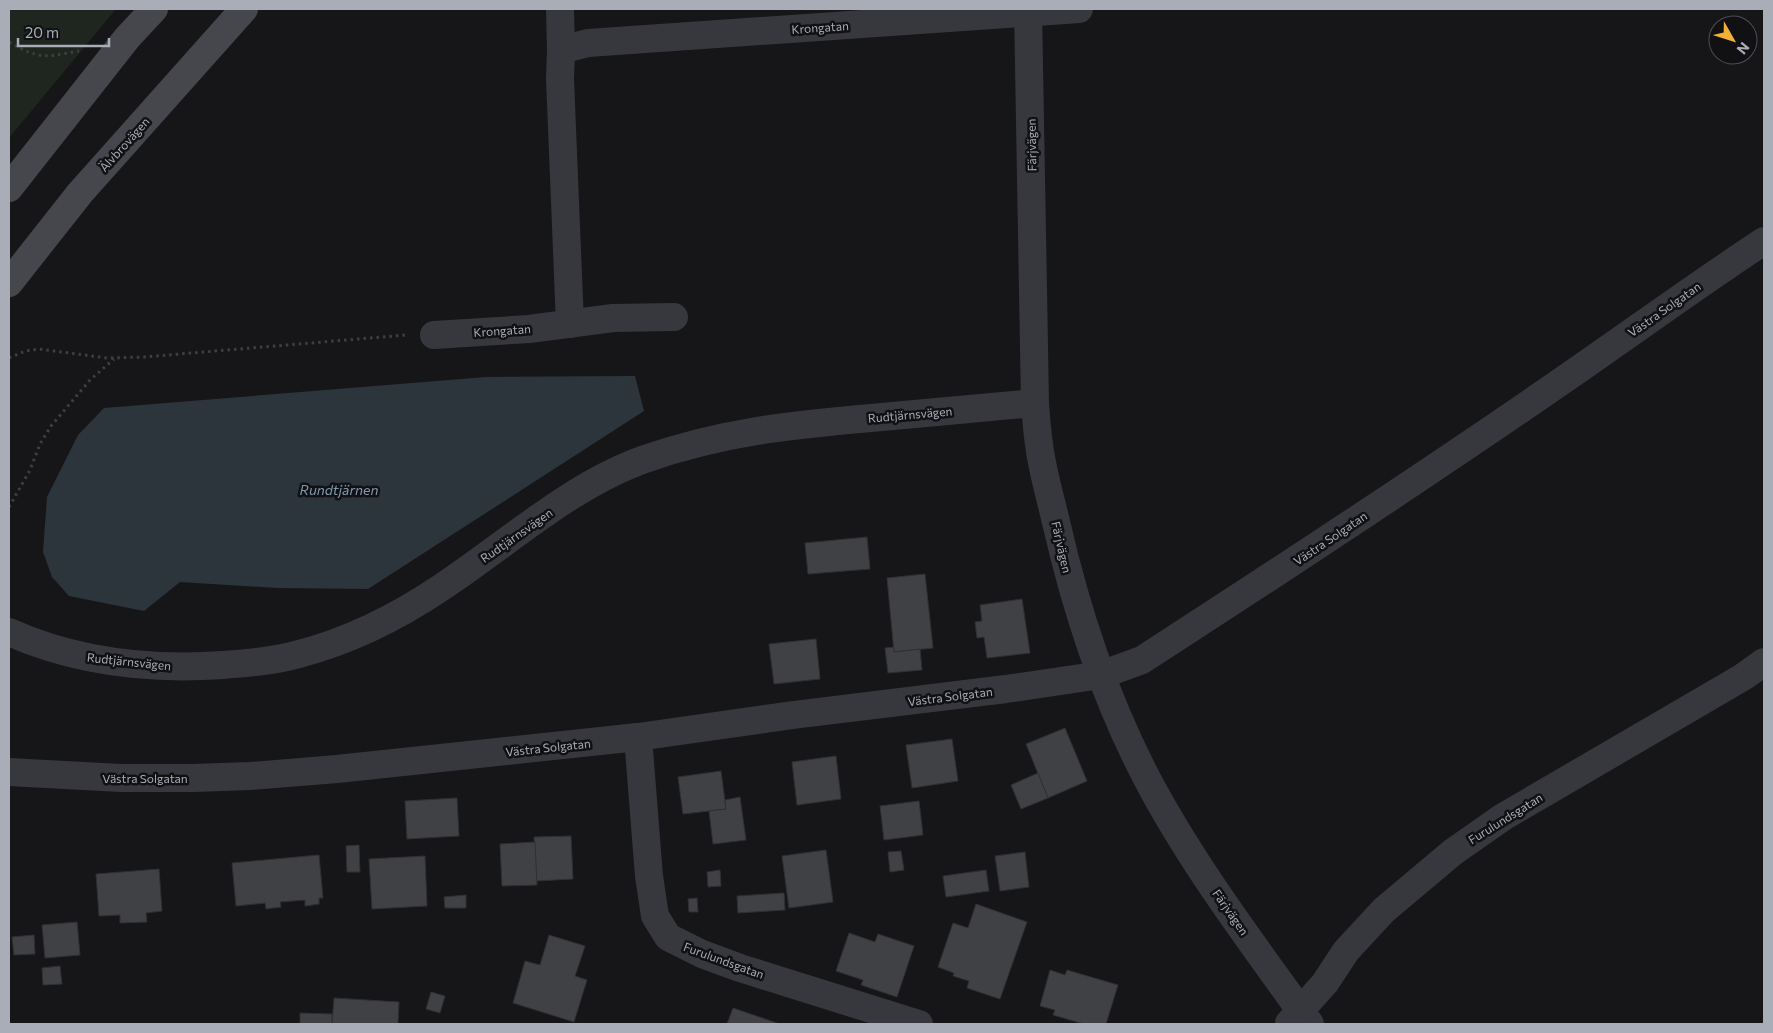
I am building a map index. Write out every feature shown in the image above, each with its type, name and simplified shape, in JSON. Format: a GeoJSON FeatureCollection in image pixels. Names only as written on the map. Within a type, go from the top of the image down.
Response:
{"type":"FeatureCollection","features":[{"type":"Feature","properties":{"kind":"main road"},"geometry":{"type":"LineString","coordinates":[[9,188],[127,38],[154,9]]}},
{"type":"Feature","properties":{"kind":"main road","name":"Älvbrovägen"},"geometry":{"type":"LineString","coordinates":[[9,283],[80,193],[244,9]]}},
{"type":"Feature","properties":{"kind":"street"},"geometry":{"type":"LineString","coordinates":[[560,9],[560,79],[570,324]]}},
{"type":"Feature","properties":{"kind":"street","name":"Krongatan"},"geometry":{"type":"LineString","coordinates":[[561,50],[588,43],[1028,10],[1080,9]]}},
{"type":"Feature","properties":{"kind":"street","name":"Färjvägen"},"geometry":{"type":"LineString","coordinates":[[1028,10],[1035,403],[1039,446],[1067,569],[1086,634],[1120,724],[1152,788],[1183,840],[1299,1020]]}},
{"type":"Feature","properties":{"kind":"street","name":"Västra Solgatan"},"geometry":{"type":"LineString","coordinates":[[9,772],[122,778],[250,776],[638,737],[1101,675],[1142,660],[1305,555],[1764,241]]}},
{"type":"Feature","properties":{"kind":"street","name":"Krongatan"},"geometry":{"type":"LineString","coordinates":[[434,335],[529,329],[614,318],[674,316]]}},
{"type":"Feature","properties":{"kind":"street","name":"Rudtjärnsvägen"},"geometry":{"type":"LineString","coordinates":[[9,632],[34,643],[92,659],[130,664],[187,668],[260,662],[300,654],[388,620],[440,589],[560,504],[596,482],[642,460],[701,442],[782,426],[1035,403]]}},
{"type":"Feature","properties":{"kind":"street","name":"Furulundsgatan"},"geometry":{"type":"LineString","coordinates":[[1299,1020],[1346,951],[1384,910],[1453,852],[1504,817],[1743,677],[1764,662]]}},
{"type":"Feature","properties":{"kind":"street","name":"Furulundsgatan"},"geometry":{"type":"LineString","coordinates":[[638,737],[649,876],[655,916],[668,937],[702,954],[733,965],[919,1024]]}},
{"type":"Feature","properties":{"kind":"path"},"geometry":{"type":"LineString","coordinates":[[9,42],[29,52],[47,57],[80,51]]}},
{"type":"Feature","properties":{"kind":"path"},"geometry":{"type":"LineString","coordinates":[[9,358],[25,351],[39,349],[68,354],[115,358],[153,357],[417,334],[434,335]]}},
{"type":"Feature","properties":{"kind":"path"},"geometry":{"type":"LineString","coordinates":[[9,507],[30,470],[40,444],[51,426],[90,380],[115,358]]}},
{"type":"Feature","properties":{"kind":"shaded area"},"geometry":{"type":"Polygon","coordinates":[[[9,9],[116,9],[9,138],[9,9]]]}},
{"type":"Feature","properties":{"kind":"water","name":"Rundtjärnen"},"geometry":{"type":"Polygon","coordinates":[[[635,376],[644,411],[368,589],[278,588],[180,582],[144,611],[69,596],[52,577],[43,552],[47,497],[78,435],[104,408],[486,377],[635,376]]]}},
{"type":"Feature","properties":{"kind":"building"},"geometry":{"type":"Polygon","coordinates":[[[867,537],[870,569],[808,574],[805,543],[867,537]]]}},
{"type":"Feature","properties":{"kind":"building"},"geometry":{"type":"Polygon","coordinates":[[[925,574],[933,648],[894,652],[887,578],[925,574]]]}},
{"type":"Feature","properties":{"kind":"building"},"geometry":{"type":"Polygon","coordinates":[[[1022,599],[1030,653],[987,658],[984,637],[977,638],[975,622],[982,621],[980,605],[1022,599]]]}},
{"type":"Feature","properties":{"kind":"building"},"geometry":{"type":"Polygon","coordinates":[[[816,639],[820,679],[774,684],[769,644],[816,639]]]}},
{"type":"Feature","properties":{"kind":"building"},"geometry":{"type":"Polygon","coordinates":[[[894,647],[894,652],[920,649],[922,670],[888,673],[885,648],[894,647]]]}},
{"type":"Feature","properties":{"kind":"building"},"geometry":{"type":"Polygon","coordinates":[[[1065,728],[1087,781],[1048,798],[1026,744],[1065,728]]]}},
{"type":"Feature","properties":{"kind":"building"},"geometry":{"type":"Polygon","coordinates":[[[952,739],[958,781],[912,788],[906,745],[952,739]]]}},
{"type":"Feature","properties":{"kind":"building"},"geometry":{"type":"Polygon","coordinates":[[[836,756],[841,799],[797,805],[792,762],[836,756]]]}},
{"type":"Feature","properties":{"kind":"building"},"geometry":{"type":"Polygon","coordinates":[[[721,771],[726,809],[683,814],[678,777],[721,771]]]}},
{"type":"Feature","properties":{"kind":"building"},"geometry":{"type":"Polygon","coordinates":[[[1038,773],[1048,798],[1021,809],[1011,785],[1038,773]]]}},
{"type":"Feature","properties":{"kind":"building"},"geometry":{"type":"Polygon","coordinates":[[[740,797],[746,840],[713,844],[709,811],[726,809],[725,800],[740,797]]]}},
{"type":"Feature","properties":{"kind":"building"},"geometry":{"type":"Polygon","coordinates":[[[457,798],[459,836],[407,839],[405,801],[457,798]]]}},
{"type":"Feature","properties":{"kind":"building"},"geometry":{"type":"Polygon","coordinates":[[[919,801],[923,835],[884,840],[880,806],[919,801]]]}},
{"type":"Feature","properties":{"kind":"building"},"geometry":{"type":"Polygon","coordinates":[[[571,836],[573,879],[536,881],[534,837],[571,836]]]}},
{"type":"Feature","properties":{"kind":"building"},"geometry":{"type":"Polygon","coordinates":[[[535,842],[537,885],[502,886],[500,844],[535,842]]]}},
{"type":"Feature","properties":{"kind":"building"},"geometry":{"type":"Polygon","coordinates":[[[359,845],[360,872],[347,872],[346,846],[359,845]]]}},
{"type":"Feature","properties":{"kind":"building"},"geometry":{"type":"Polygon","coordinates":[[[826,850],[833,902],[789,908],[782,856],[826,850]]]}},
{"type":"Feature","properties":{"kind":"building"},"geometry":{"type":"Polygon","coordinates":[[[901,851],[904,870],[890,872],[888,852],[901,851]]]}},
{"type":"Feature","properties":{"kind":"building"},"geometry":{"type":"Polygon","coordinates":[[[1025,852],[1029,887],[1000,891],[995,856],[1025,852]]]}},
{"type":"Feature","properties":{"kind":"building"},"geometry":{"type":"Polygon","coordinates":[[[319,855],[323,898],[319,898],[319,904],[305,906],[305,900],[280,902],[281,907],[266,909],[265,903],[236,906],[232,863],[319,855]]]}},
{"type":"Feature","properties":{"kind":"building"},"geometry":{"type":"Polygon","coordinates":[[[425,856],[427,906],[372,909],[369,859],[425,856]]]}},
{"type":"Feature","properties":{"kind":"building"},"geometry":{"type":"Polygon","coordinates":[[[159,869],[162,911],[146,913],[147,922],[120,923],[120,915],[99,916],[96,874],[159,869]]]}},
{"type":"Feature","properties":{"kind":"building"},"geometry":{"type":"Polygon","coordinates":[[[720,870],[721,886],[708,887],[707,872],[720,870]]]}},
{"type":"Feature","properties":{"kind":"building"},"geometry":{"type":"Polygon","coordinates":[[[986,870],[989,891],[946,897],[943,876],[986,870]]]}},
{"type":"Feature","properties":{"kind":"building"},"geometry":{"type":"Polygon","coordinates":[[[784,893],[785,910],[738,913],[737,896],[784,893]]]}},
{"type":"Feature","properties":{"kind":"building"},"geometry":{"type":"Polygon","coordinates":[[[466,895],[466,908],[445,908],[444,897],[466,895]]]}},
{"type":"Feature","properties":{"kind":"building"},"geometry":{"type":"Polygon","coordinates":[[[697,898],[698,912],[689,912],[688,899],[697,898]]]}},
{"type":"Feature","properties":{"kind":"building"},"geometry":{"type":"Polygon","coordinates":[[[976,904],[1027,922],[1000,999],[967,988],[969,981],[953,976],[954,973],[938,967],[953,923],[968,928],[976,904]]]}},
{"type":"Feature","properties":{"kind":"building"},"geometry":{"type":"Polygon","coordinates":[[[77,922],[80,955],[45,958],[42,925],[77,922]]]}},
{"type":"Feature","properties":{"kind":"building"},"geometry":{"type":"Polygon","coordinates":[[[849,933],[875,942],[878,934],[914,946],[897,997],[861,985],[863,980],[836,971],[849,933]]]}},
{"type":"Feature","properties":{"kind":"building"},"geometry":{"type":"Polygon","coordinates":[[[34,935],[35,954],[14,955],[12,937],[34,935]]]}},
{"type":"Feature","properties":{"kind":"building"},"geometry":{"type":"Polygon","coordinates":[[[549,935],[585,946],[575,976],[587,980],[574,1022],[513,1003],[525,961],[540,965],[549,935]]]}},
{"type":"Feature","properties":{"kind":"building"},"geometry":{"type":"Polygon","coordinates":[[[60,966],[62,984],[43,985],[42,968],[60,966]]]}},
{"type":"Feature","properties":{"kind":"building"},"geometry":{"type":"Polygon","coordinates":[[[1050,970],[1065,975],[1067,970],[1118,985],[1106,1024],[1084,1024],[1053,1015],[1055,1010],[1040,1006],[1050,970]]]}},
{"type":"Feature","properties":{"kind":"building"},"geometry":{"type":"Polygon","coordinates":[[[431,992],[445,996],[440,1013],[426,1009],[431,992]]]}},
{"type":"Feature","properties":{"kind":"building"},"geometry":{"type":"Polygon","coordinates":[[[334,998],[399,1002],[398,1024],[332,1024],[334,998]]]}},
{"type":"Feature","properties":{"kind":"building"},"geometry":{"type":"Polygon","coordinates":[[[733,1008],[777,1023],[777,1024],[727,1024],[733,1008]]]}},
{"type":"Feature","properties":{"kind":"building"},"geometry":{"type":"Polygon","coordinates":[[[300,1013],[332,1014],[332,1024],[300,1024],[300,1013]]]}}]}
